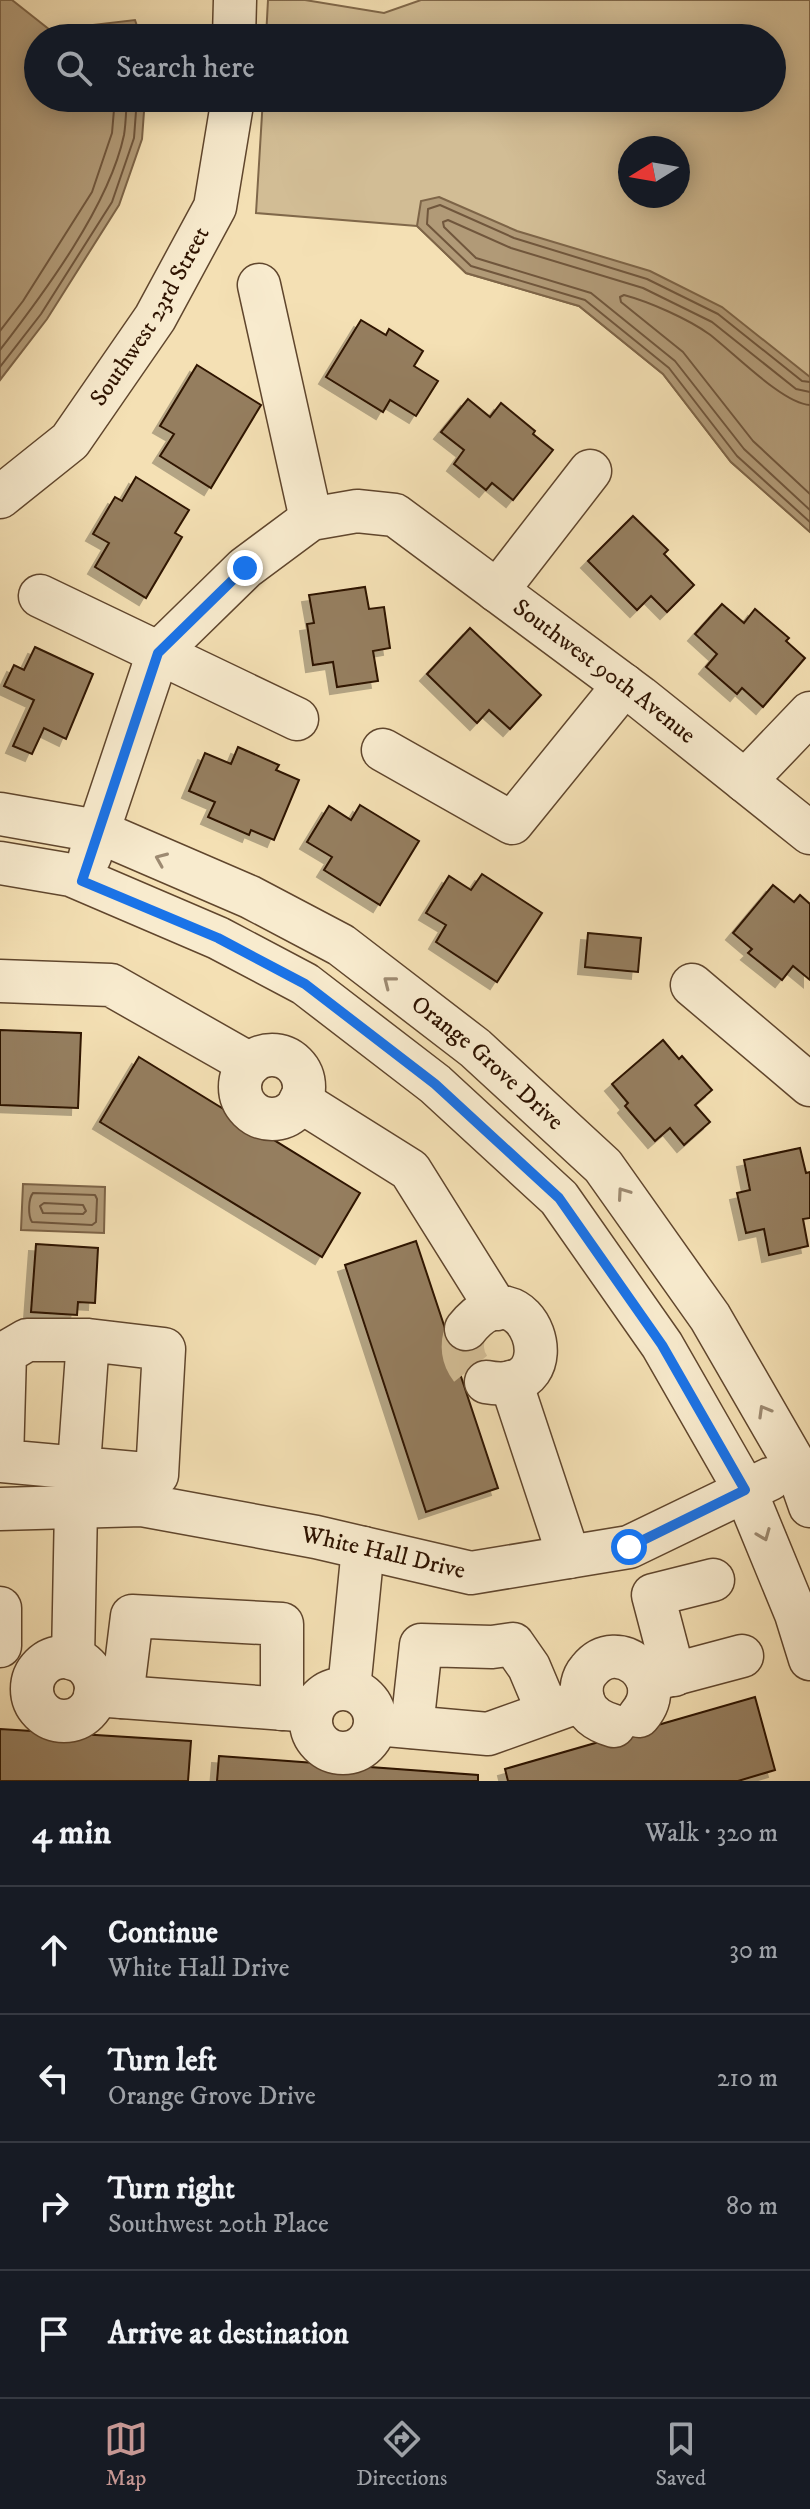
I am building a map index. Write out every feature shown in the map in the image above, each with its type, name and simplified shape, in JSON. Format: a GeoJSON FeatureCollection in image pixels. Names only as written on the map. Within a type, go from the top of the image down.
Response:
{"type":"FeatureCollection","features":[{"type":"Feature","properties":{"kind":"street"},"geometry":{"type":"LineString","coordinates":[[234,24],[235,0]]}},
{"type":"Feature","properties":{"kind":"street","name":"Southwest 23rd Street"},"geometry":{"type":"LineString","coordinates":[[0,497],[70,441],[155,318],[215,207],[231,112]]}},
{"type":"Feature","properties":{"kind":"street"},"geometry":{"type":"LineString","coordinates":[[82,881],[158,653],[245,568],[311,519],[259,285]]}},
{"type":"Feature","properties":{"kind":"street"},"geometry":{"type":"LineString","coordinates":[[497,591],[590,471]]}},
{"type":"Feature","properties":{"kind":"street","name":"Southwest 90th Avenue"},"geometry":{"type":"LineString","coordinates":[[311,519],[357,511],[395,515],[624,685],[810,833]]}},
{"type":"Feature","properties":{"kind":"street"},"geometry":{"type":"LineString","coordinates":[[40,596],[297,719]]}},
{"type":"Feature","properties":{"kind":"street"},"geometry":{"type":"LineString","coordinates":[[383,750],[512,823],[624,685]]}},
{"type":"Feature","properties":{"kind":"street"},"geometry":{"type":"LineString","coordinates":[[745,781],[810,713]]}},
{"type":"Feature","properties":{"kind":"street","name":"Orange Grove Drive"},"geometry":{"type":"LineString","coordinates":[[0,814],[97,831],[250,897],[341,945],[475,1048],[603,1166],[710,1317],[803,1461],[810,1506]]}},
{"type":"Feature","properties":{"kind":"street","name":"Orange Grove Drive"},"geometry":{"type":"LineString","coordinates":[[0,863],[71,875],[218,938],[305,984],[435,1084],[559,1198],[662,1345],[745,1490],[796,1614],[810,1659]]}},
{"type":"Feature","properties":{"kind":"street"},"geometry":{"type":"LineString","coordinates":[[0,981],[111,985],[250,1064],[240,1082],[240,1092],[243,1102],[257,1116],[267,1119],[287,1115],[300,1101],[410,1170],[481,1319],[520,1315],[535,1333],[536,1357],[530,1368],[498,1382],[569,1557]]}},
{"type":"Feature","properties":{"kind":"street"},"geometry":{"type":"LineString","coordinates":[[692,985],[807,1077]]}},
{"type":"Feature","properties":{"kind":"street"},"geometry":{"type":"LineString","coordinates":[[27,1340],[88,1340],[164,1349],[157,1475],[77,1488],[2,1461],[5,1353],[27,1340]]}},
{"type":"Feature","properties":{"kind":"street"},"geometry":{"type":"LineString","coordinates":[[73,1659],[77,1488],[88,1340]]}},
{"type":"Feature","properties":{"kind":"street","name":"White Hall Drive"},"geometry":{"type":"LineString","coordinates":[[0,1509],[77,1488],[142,1505],[363,1548],[471,1573],[629,1547],[803,1461]]}},
{"type":"Feature","properties":{"kind":"street"},"geometry":{"type":"LineString","coordinates":[[349,1689],[363,1548]]}},
{"type":"Feature","properties":{"kind":"street"},"geometry":{"type":"LineString","coordinates":[[618,1702],[653,1595],[713,1580]]}},
{"type":"Feature","properties":{"kind":"street"},"geometry":{"type":"LineString","coordinates":[[0,1608],[0,1646]]}},
{"type":"Feature","properties":{"kind":"street"},"geometry":{"type":"LineString","coordinates":[[394,1726],[366,1698],[349,1689],[330,1691],[297,1710],[109,1696],[89,1669],[63,1657],[44,1664],[16,1688],[56,1721],[76,1719],[109,1696],[132,1616],[282,1624],[297,1710],[310,1722],[312,1733],[326,1749],[336,1753],[358,1750],[373,1735],[394,1726],[488,1734],[618,1702],[742,1656]]}},
{"type":"Feature","properties":{"kind":"street"},"geometry":{"type":"LineString","coordinates":[[394,1726],[421,1645],[492,1647],[513,1644],[529,1667],[618,1702]]}},
{"type":"Feature","properties":{"kind":"shaded area"},"geometry":{"type":"Polygon","coordinates":[[[268,0],[305,0],[384,13],[421,0],[810,0],[810,532],[731,462],[663,374],[579,306],[466,273],[417,226],[256,213],[262,112],[786,112],[786,24],[267,24],[268,0]]]}},
{"type":"Feature","properties":{"kind":"water"},"geometry":{"type":"Polygon","coordinates":[[[0,0],[12,0],[42,24],[24,24],[24,112],[144,112],[142,139],[119,205],[47,319],[0,380],[0,0]]]}},
{"type":"Feature","properties":{"kind":"water"},"geometry":{"type":"Polygon","coordinates":[[[135,20],[136,24],[101,24],[135,20]]]}},
{"type":"Feature","properties":{"kind":"water"},"geometry":{"type":"Polygon","coordinates":[[[439,197],[517,231],[650,271],[722,307],[810,377],[810,532],[731,462],[663,374],[579,306],[466,273],[417,226],[421,201],[439,197]]]}},
{"type":"Feature","properties":{"kind":"water"},"geometry":{"type":"Polygon","coordinates":[[[23,1184],[105,1187],[104,1233],[21,1230],[23,1184]]]}},
{"type":"Feature","properties":{"kind":"building"},"geometry":{"type":"Polygon","coordinates":[[[361,320],[386,335],[389,329],[423,351],[414,366],[438,381],[416,416],[390,400],[383,412],[326,377],[361,320]]]}},
{"type":"Feature","properties":{"kind":"building"},"geometry":{"type":"Polygon","coordinates":[[[197,365],[261,405],[211,488],[160,456],[174,434],[160,426],[197,365]]]}},
{"type":"Feature","properties":{"kind":"building"},"geometry":{"type":"Polygon","coordinates":[[[468,399],[490,417],[501,403],[553,450],[513,500],[492,483],[486,490],[454,464],[464,450],[441,432],[468,399]]]}},
{"type":"Feature","properties":{"kind":"building"},"geometry":{"type":"Polygon","coordinates":[[[136,477],[189,510],[175,533],[182,537],[146,598],[95,567],[109,543],[93,534],[115,497],[122,501],[136,477]]]}},
{"type":"Feature","properties":{"kind":"building"},"geometry":{"type":"Polygon","coordinates":[[[633,516],[668,550],[664,554],[694,585],[667,612],[651,596],[637,610],[588,561],[633,516]]]}},
{"type":"Feature","properties":{"kind":"building"},"geometry":{"type":"Polygon","coordinates":[[[365,587],[369,609],[384,607],[390,648],[373,651],[378,681],[337,687],[333,662],[313,665],[307,624],[314,623],[309,595],[365,587]]]}},
{"type":"Feature","properties":{"kind":"building"},"geometry":{"type":"Polygon","coordinates":[[[722,604],[744,623],[755,609],[789,638],[786,641],[805,658],[763,707],[742,688],[737,694],[706,667],[717,654],[695,634],[722,604]]]}},
{"type":"Feature","properties":{"kind":"building"},"geometry":{"type":"Polygon","coordinates":[[[470,628],[541,695],[510,729],[489,710],[477,723],[427,674],[470,628]]]}},
{"type":"Feature","properties":{"kind":"building"},"geometry":{"type":"Polygon","coordinates":[[[35,647],[93,674],[66,739],[44,728],[32,754],[13,746],[34,700],[4,686],[14,665],[24,670],[35,647]]]}},
{"type":"Feature","properties":{"kind":"building"},"geometry":{"type":"Polygon","coordinates":[[[238,747],[279,765],[276,770],[299,780],[274,840],[251,830],[249,835],[208,817],[215,802],[189,791],[205,753],[231,764],[238,747]]]}},
{"type":"Feature","properties":{"kind":"building"},"geometry":{"type":"Polygon","coordinates":[[[360,805],[419,841],[380,905],[324,870],[332,857],[307,842],[329,806],[351,820],[360,805]]]}},
{"type":"Feature","properties":{"kind":"building"},"geometry":{"type":"Polygon","coordinates":[[[482,874],[542,913],[497,982],[436,942],[446,925],[426,913],[449,876],[471,890],[482,874]]]}},
{"type":"Feature","properties":{"kind":"building"},"geometry":{"type":"Polygon","coordinates":[[[773,885],[794,902],[800,895],[810,904],[810,980],[793,966],[782,980],[748,953],[752,949],[733,933],[773,885]]]}},
{"type":"Feature","properties":{"kind":"building"},"geometry":{"type":"Polygon","coordinates":[[[588,933],[641,938],[638,972],[585,967],[588,933]]]}},
{"type":"Feature","properties":{"kind":"building"},"geometry":{"type":"Polygon","coordinates":[[[0,1030],[81,1033],[78,1108],[0,1105],[0,1030]]]}},
{"type":"Feature","properties":{"kind":"building"},"geometry":{"type":"Polygon","coordinates":[[[663,1040],[712,1090],[695,1105],[710,1122],[684,1145],[670,1128],[655,1141],[625,1106],[628,1103],[612,1084],[663,1040]]]}},
{"type":"Feature","properties":{"kind":"building"},"geometry":{"type":"Polygon","coordinates":[[[139,1057],[360,1193],[322,1257],[100,1122],[139,1057]]]}},
{"type":"Feature","properties":{"kind":"building"},"geometry":{"type":"Polygon","coordinates":[[[800,1148],[806,1173],[810,1172],[810,1218],[803,1219],[808,1246],[769,1255],[764,1229],[746,1233],[737,1193],[750,1190],[744,1160],[800,1148]]]}},
{"type":"Feature","properties":{"kind":"building"},"geometry":{"type":"Polygon","coordinates":[[[416,1241],[498,1488],[426,1512],[345,1265],[416,1241]]]}},
{"type":"Feature","properties":{"kind":"building"},"geometry":{"type":"Polygon","coordinates":[[[36,1244],[98,1248],[95,1303],[78,1302],[77,1315],[31,1312],[36,1244]]]}},
{"type":"Feature","properties":{"kind":"building"},"geometry":{"type":"Polygon","coordinates":[[[755,1697],[775,1770],[738,1781],[508,1781],[505,1769],[755,1697]]]}},
{"type":"Feature","properties":{"kind":"building"},"geometry":{"type":"Polygon","coordinates":[[[0,1729],[191,1741],[188,1781],[0,1781],[0,1729]]]}},
{"type":"Feature","properties":{"kind":"building"},"geometry":{"type":"Polygon","coordinates":[[[219,1756],[478,1775],[478,1781],[217,1781],[219,1756]]]}},
{"type":"Feature","properties":{"kind":"tunnel"},"geometry":{"type":"LineString","coordinates":[[466,1329],[463,1345],[465,1359],[468,1366],[486,1382]]}},
{"type":"Feature","properties":{"kind":"route"},"geometry":{"type":"LineString","coordinates":[[245,568],[158,653],[82,881],[218,938],[305,984],[435,1084],[559,1198],[662,1345],[745,1490],[629,1547]]}}]}
